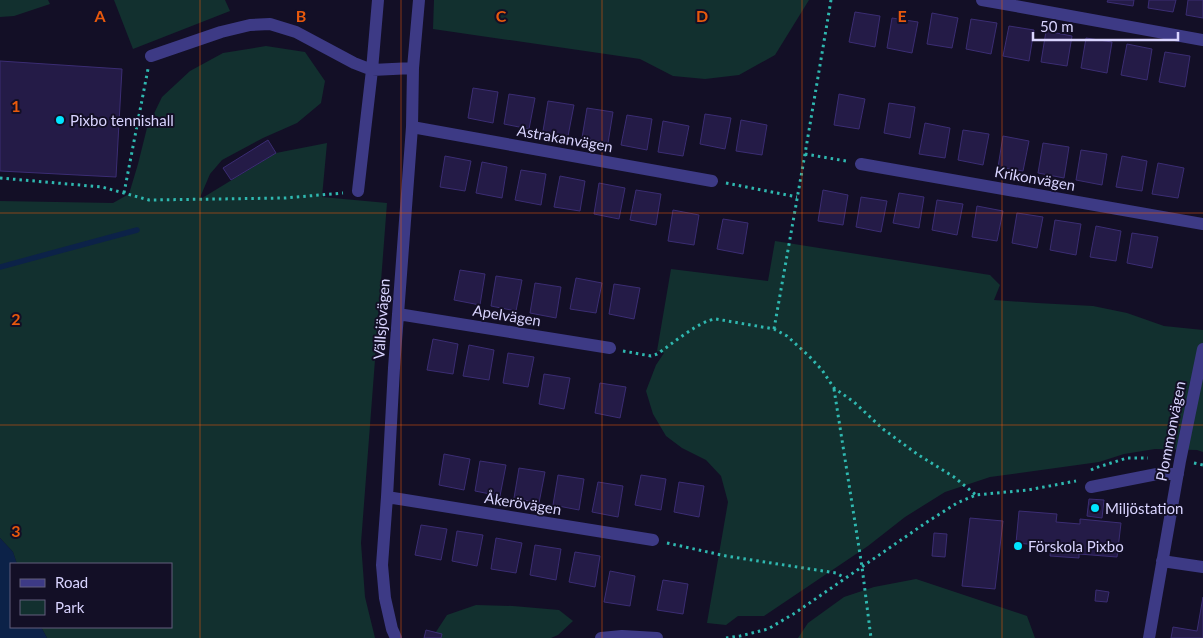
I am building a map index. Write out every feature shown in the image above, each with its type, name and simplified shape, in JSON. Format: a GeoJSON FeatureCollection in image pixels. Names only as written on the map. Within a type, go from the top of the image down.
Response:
{"type":"FeatureCollection","features":[{"type":"Feature","properties":{"kind":"street"},"geometry":{"type":"LineString","coordinates":[[358,192],[378,0]]}},
{"type":"Feature","properties":{"kind":"street","name":"Vällsjövägen"},"geometry":{"type":"LineString","coordinates":[[396,638],[385,598],[382,566],[412,128],[413,68],[419,0]]}},
{"type":"Feature","properties":{"kind":"street"},"geometry":{"type":"LineString","coordinates":[[982,0],[1203,40]]}},
{"type":"Feature","properties":{"kind":"street"},"geometry":{"type":"LineString","coordinates":[[151,56],[221,32],[250,25],[270,24],[296,32],[354,63],[372,70],[413,68]]}},
{"type":"Feature","properties":{"kind":"street","name":"Astrakanvägen"},"geometry":{"type":"LineString","coordinates":[[412,128],[712,181]]}},
{"type":"Feature","properties":{"kind":"street","name":"Krikonvägen"},"geometry":{"type":"LineString","coordinates":[[861,164],[1203,224]]}},
{"type":"Feature","properties":{"kind":"street","name":"Apelvägen"},"geometry":{"type":"LineString","coordinates":[[398,314],[610,348]]}},
{"type":"Feature","properties":{"kind":"street","name":"Plommonvägen"},"geometry":{"type":"LineString","coordinates":[[1149,638],[1179,468],[1203,349]]}},
{"type":"Feature","properties":{"kind":"street"},"geometry":{"type":"LineString","coordinates":[[1087,482],[1157,474],[1179,468]]}},
{"type":"Feature","properties":{"kind":"street","name":"Åkerövägen"},"geometry":{"type":"LineString","coordinates":[[387,497],[653,540]]}},
{"type":"Feature","properties":{"kind":"street"},"geometry":{"type":"LineString","coordinates":[[1162,561],[1203,567]]}},
{"type":"Feature","properties":{"kind":"street"},"geometry":{"type":"LineString","coordinates":[[601,638],[622,636],[657,638]]}},
{"type":"Feature","properties":{"kind":"path"},"geometry":{"type":"LineString","coordinates":[[774,329],[831,0]]}},
{"type":"Feature","properties":{"kind":"path"},"geometry":{"type":"LineString","coordinates":[[124,193],[151,56]]}},
{"type":"Feature","properties":{"kind":"path"},"geometry":{"type":"LineString","coordinates":[[805,154],[861,164]]}},
{"type":"Feature","properties":{"kind":"path"},"geometry":{"type":"LineString","coordinates":[[0,178],[102,186],[149,200],[285,198],[358,192]]}},
{"type":"Feature","properties":{"kind":"path"},"geometry":{"type":"LineString","coordinates":[[712,181],[797,197]]}},
{"type":"Feature","properties":{"kind":"path"},"geometry":{"type":"LineString","coordinates":[[610,348],[651,356],[657,354],[700,325],[716,319],[774,329],[787,336],[809,356],[822,370],[834,388],[854,402],[882,429],[954,477],[976,495]]}},
{"type":"Feature","properties":{"kind":"path"},"geometry":{"type":"LineString","coordinates":[[834,388],[862,566],[871,638]]}},
{"type":"Feature","properties":{"kind":"path"},"geometry":{"type":"LineString","coordinates":[[1089,472],[1095,468],[1127,458],[1165,459],[1179,468]]}},
{"type":"Feature","properties":{"kind":"path"},"geometry":{"type":"LineString","coordinates":[[726,638],[768,628],[795,613],[950,508],[976,495],[1087,482]]}},
{"type":"Feature","properties":{"kind":"path"},"geometry":{"type":"LineString","coordinates":[[653,540],[726,556],[836,574],[844,578]]}},
{"type":"Feature","properties":{"kind":"green space"},"geometry":{"type":"Polygon","coordinates":[[[0,0],[48,0],[50,4],[14,16],[0,17],[0,0]]]}},
{"type":"Feature","properties":{"kind":"green space"},"geometry":{"type":"Polygon","coordinates":[[[114,0],[225,0],[230,11],[133,49],[114,0]]]}},
{"type":"Feature","properties":{"kind":"green space"},"geometry":{"type":"Polygon","coordinates":[[[434,0],[809,0],[775,55],[739,75],[705,79],[673,76],[640,59],[433,29],[434,0]]]}},
{"type":"Feature","properties":{"kind":"green space"},"geometry":{"type":"Polygon","coordinates":[[[266,46],[305,52],[325,81],[321,103],[297,123],[263,138],[222,160],[210,174],[199,200],[276,153],[327,143],[322,197],[387,203],[361,543],[365,597],[375,638],[47,638],[42,628],[172,628],[172,563],[17,563],[13,552],[0,538],[0,201],[113,203],[129,194],[147,128],[162,97],[190,71],[223,53],[266,46]]]}},
{"type":"Feature","properties":{"kind":"green space"},"geometry":{"type":"Polygon","coordinates":[[[775,241],[990,275],[1000,285],[994,300],[1093,306],[1127,313],[1164,326],[1203,330],[1203,452],[1197,450],[1155,449],[1124,454],[1099,462],[990,477],[945,492],[905,517],[868,546],[764,616],[738,616],[726,625],[707,623],[728,502],[721,476],[706,460],[682,448],[666,436],[653,414],[646,391],[656,365],[664,353],[657,351],[671,269],[768,281],[775,241]]]}},
{"type":"Feature","properties":{"kind":"green space"},"geometry":{"type":"Polygon","coordinates":[[[916,579],[1027,616],[1035,638],[798,638],[808,623],[844,597],[874,587],[916,579]]]}},
{"type":"Feature","properties":{"kind":"green space"},"geometry":{"type":"Polygon","coordinates":[[[476,605],[559,610],[573,621],[558,635],[551,638],[432,638],[447,615],[476,605]]]}},
{"type":"Feature","properties":{"kind":"water"},"geometry":{"type":"Polygon","coordinates":[[[0,538],[13,552],[17,563],[10,563],[10,628],[42,628],[47,638],[0,638],[0,538]]]}},
{"type":"Feature","properties":{"kind":"building"},"geometry":{"type":"Polygon","coordinates":[[[1108,0],[1134,0],[1133,6],[1107,2],[1108,0]]]}},
{"type":"Feature","properties":{"kind":"building"},"geometry":{"type":"Polygon","coordinates":[[[1149,0],[1176,0],[1173,12],[1148,8],[1149,0]]]}},
{"type":"Feature","properties":{"kind":"building"},"geometry":{"type":"Polygon","coordinates":[[[1188,0],[1203,0],[1203,18],[1186,15],[1188,0]]]}},
{"type":"Feature","properties":{"kind":"building"},"geometry":{"type":"Polygon","coordinates":[[[855,12],[880,16],[875,47],[849,42],[855,12]]]}},
{"type":"Feature","properties":{"kind":"building"},"geometry":{"type":"Polygon","coordinates":[[[932,13],[958,18],[952,48],[927,44],[932,13]]]}},
{"type":"Feature","properties":{"kind":"building"},"geometry":{"type":"Polygon","coordinates":[[[892,18],[918,22],[912,53],[887,48],[892,18]]]}},
{"type":"Feature","properties":{"kind":"building"},"geometry":{"type":"Polygon","coordinates":[[[971,19],[997,23],[991,54],[966,49],[971,19]]]}},
{"type":"Feature","properties":{"kind":"building"},"geometry":{"type":"Polygon","coordinates":[[[1009,26],[1034,30],[1029,61],[1003,56],[1009,26]]]}},
{"type":"Feature","properties":{"kind":"building"},"geometry":{"type":"Polygon","coordinates":[[[1046,31],[1072,36],[1067,66],[1041,62],[1046,31]]]}},
{"type":"Feature","properties":{"kind":"building"},"geometry":{"type":"Polygon","coordinates":[[[1086,38],[1112,42],[1107,73],[1081,68],[1086,38]]]}},
{"type":"Feature","properties":{"kind":"building"},"geometry":{"type":"Polygon","coordinates":[[[1127,44],[1152,49],[1147,80],[1121,75],[1127,44]]]}},
{"type":"Feature","properties":{"kind":"building"},"geometry":{"type":"Polygon","coordinates":[[[1165,52],[1190,56],[1185,87],[1159,82],[1165,52]]]}},
{"type":"Feature","properties":{"kind":"building","name":"Pixbo tennishall"},"geometry":{"type":"Polygon","coordinates":[[[0,61],[122,69],[116,177],[0,171],[0,61]]]}},
{"type":"Feature","properties":{"kind":"building"},"geometry":{"type":"Polygon","coordinates":[[[473,88],[498,92],[493,123],[468,118],[473,88]]]}},
{"type":"Feature","properties":{"kind":"building"},"geometry":{"type":"Polygon","coordinates":[[[509,94],[535,98],[529,129],[504,124],[509,94]]]}},
{"type":"Feature","properties":{"kind":"building"},"geometry":{"type":"Polygon","coordinates":[[[839,94],[865,99],[859,129],[834,125],[839,94]]]}},
{"type":"Feature","properties":{"kind":"building"},"geometry":{"type":"Polygon","coordinates":[[[548,101],[574,105],[568,136],[543,131],[548,101]]]}},
{"type":"Feature","properties":{"kind":"building"},"geometry":{"type":"Polygon","coordinates":[[[889,103],[915,107],[910,138],[884,133],[889,103]]]}},
{"type":"Feature","properties":{"kind":"building"},"geometry":{"type":"Polygon","coordinates":[[[587,108],[613,112],[608,143],[582,138],[587,108]]]}},
{"type":"Feature","properties":{"kind":"building"},"geometry":{"type":"Polygon","coordinates":[[[705,114],[731,118],[725,149],[700,144],[705,114]]]}},
{"type":"Feature","properties":{"kind":"building"},"geometry":{"type":"Polygon","coordinates":[[[627,115],[652,119],[647,150],[621,145],[627,115]]]}},
{"type":"Feature","properties":{"kind":"building"},"geometry":{"type":"Polygon","coordinates":[[[741,120],[767,125],[762,155],[736,151],[741,120]]]}},
{"type":"Feature","properties":{"kind":"building"},"geometry":{"type":"Polygon","coordinates":[[[663,121],[689,126],[683,156],[658,152],[663,121]]]}},
{"type":"Feature","properties":{"kind":"building"},"geometry":{"type":"Polygon","coordinates":[[[925,123],[950,128],[945,158],[919,154],[925,123]]]}},
{"type":"Feature","properties":{"kind":"building"},"geometry":{"type":"Polygon","coordinates":[[[963,130],[989,134],[983,165],[958,160],[963,130]]]}},
{"type":"Feature","properties":{"kind":"building"},"geometry":{"type":"Polygon","coordinates":[[[1003,136],[1029,141],[1023,171],[998,167],[1003,136]]]}},
{"type":"Feature","properties":{"kind":"building"},"geometry":{"type":"Polygon","coordinates":[[[268,140],[276,153],[231,180],[223,168],[268,140]]]}},
{"type":"Feature","properties":{"kind":"building"},"geometry":{"type":"Polygon","coordinates":[[[1043,143],[1069,147],[1064,178],[1038,173],[1043,143]]]}},
{"type":"Feature","properties":{"kind":"building"},"geometry":{"type":"Polygon","coordinates":[[[1081,150],[1107,154],[1102,185],[1076,180],[1081,150]]]}},
{"type":"Feature","properties":{"kind":"building"},"geometry":{"type":"Polygon","coordinates":[[[445,156],[471,161],[465,191],[440,187],[445,156]]]}},
{"type":"Feature","properties":{"kind":"building"},"geometry":{"type":"Polygon","coordinates":[[[1122,156],[1147,161],[1142,191],[1116,187],[1122,156]]]}},
{"type":"Feature","properties":{"kind":"building"},"geometry":{"type":"Polygon","coordinates":[[[482,162],[507,167],[502,198],[476,193],[482,162]]]}},
{"type":"Feature","properties":{"kind":"building"},"geometry":{"type":"Polygon","coordinates":[[[1158,163],[1184,168],[1178,198],[1152,194],[1158,163]]]}},
{"type":"Feature","properties":{"kind":"building"},"geometry":{"type":"Polygon","coordinates":[[[521,170],[546,174],[541,205],[515,200],[521,170]]]}},
{"type":"Feature","properties":{"kind":"building"},"geometry":{"type":"Polygon","coordinates":[[[560,176],[585,181],[580,211],[554,207],[560,176]]]}},
{"type":"Feature","properties":{"kind":"building"},"geometry":{"type":"Polygon","coordinates":[[[599,183],[625,188],[619,219],[594,214],[599,183]]]}},
{"type":"Feature","properties":{"kind":"building"},"geometry":{"type":"Polygon","coordinates":[[[636,190],[661,194],[656,225],[630,220],[636,190]]]}},
{"type":"Feature","properties":{"kind":"building"},"geometry":{"type":"Polygon","coordinates":[[[823,190],[848,195],[843,225],[818,221],[823,190]]]}},
{"type":"Feature","properties":{"kind":"building"},"geometry":{"type":"Polygon","coordinates":[[[899,193],[924,197],[919,228],[893,223],[899,193]]]}},
{"type":"Feature","properties":{"kind":"building"},"geometry":{"type":"Polygon","coordinates":[[[861,197],[887,201],[881,232],[856,227],[861,197]]]}},
{"type":"Feature","properties":{"kind":"building"},"geometry":{"type":"Polygon","coordinates":[[[937,200],[963,204],[957,235],[932,230],[937,200]]]}},
{"type":"Feature","properties":{"kind":"building"},"geometry":{"type":"Polygon","coordinates":[[[977,206],[1003,211],[997,241],[972,237],[977,206]]]}},
{"type":"Feature","properties":{"kind":"building"},"geometry":{"type":"Polygon","coordinates":[[[673,210],[699,215],[694,245],[668,241],[673,210]]]}},
{"type":"Feature","properties":{"kind":"building"},"geometry":{"type":"Polygon","coordinates":[[[1017,213],[1043,217],[1037,248],[1012,243],[1017,213]]]}},
{"type":"Feature","properties":{"kind":"building"},"geometry":{"type":"Polygon","coordinates":[[[723,219],[748,223],[743,254],[717,249],[723,219]]]}},
{"type":"Feature","properties":{"kind":"building"},"geometry":{"type":"Polygon","coordinates":[[[1055,220],[1081,224],[1076,255],[1050,250],[1055,220]]]}},
{"type":"Feature","properties":{"kind":"building"},"geometry":{"type":"Polygon","coordinates":[[[1096,226],[1121,231],[1116,261],[1090,257],[1096,226]]]}},
{"type":"Feature","properties":{"kind":"building"},"geometry":{"type":"Polygon","coordinates":[[[1132,233],[1158,237],[1152,268],[1127,263],[1132,233]]]}},
{"type":"Feature","properties":{"kind":"building"},"geometry":{"type":"Polygon","coordinates":[[[460,270],[485,274],[480,305],[454,300],[460,270]]]}},
{"type":"Feature","properties":{"kind":"building"},"geometry":{"type":"Polygon","coordinates":[[[496,276],[522,280],[516,311],[491,306],[496,276]]]}},
{"type":"Feature","properties":{"kind":"building"},"geometry":{"type":"Polygon","coordinates":[[[576,278],[602,283],[596,313],[570,309],[576,278]]]}},
{"type":"Feature","properties":{"kind":"building"},"geometry":{"type":"Polygon","coordinates":[[[535,283],[561,287],[556,318],[530,313],[535,283]]]}},
{"type":"Feature","properties":{"kind":"building"},"geometry":{"type":"Polygon","coordinates":[[[614,284],[640,288],[634,319],[609,314],[614,284]]]}},
{"type":"Feature","properties":{"kind":"building"},"geometry":{"type":"Polygon","coordinates":[[[433,339],[458,344],[453,374],[427,370],[433,339]]]}},
{"type":"Feature","properties":{"kind":"building"},"geometry":{"type":"Polygon","coordinates":[[[469,345],[494,350],[489,380],[463,376],[469,345]]]}},
{"type":"Feature","properties":{"kind":"building"},"geometry":{"type":"Polygon","coordinates":[[[508,353],[534,357],[528,387],[503,383],[508,353]]]}},
{"type":"Feature","properties":{"kind":"building"},"geometry":{"type":"Polygon","coordinates":[[[544,374],[570,378],[564,409],[539,404],[544,374]]]}},
{"type":"Feature","properties":{"kind":"building"},"geometry":{"type":"Polygon","coordinates":[[[600,383],[626,387],[620,418],[595,413],[600,383]]]}},
{"type":"Feature","properties":{"kind":"building"},"geometry":{"type":"Polygon","coordinates":[[[444,454],[470,459],[464,490],[439,485],[444,454]]]}},
{"type":"Feature","properties":{"kind":"building"},"geometry":{"type":"Polygon","coordinates":[[[480,461],[506,465],[500,496],[475,491],[480,461]]]}},
{"type":"Feature","properties":{"kind":"building"},"geometry":{"type":"Polygon","coordinates":[[[519,468],[545,472],[539,503],[514,498],[519,468]]]}},
{"type":"Feature","properties":{"kind":"building"},"geometry":{"type":"Polygon","coordinates":[[[558,475],[584,479],[579,510],[553,505],[558,475]]]}},
{"type":"Feature","properties":{"kind":"building"},"geometry":{"type":"Polygon","coordinates":[[[641,475],[666,479],[661,510],[635,505],[641,475]]]}},
{"type":"Feature","properties":{"kind":"building"},"geometry":{"type":"Polygon","coordinates":[[[598,482],[623,486],[618,517],[592,512],[598,482]]]}},
{"type":"Feature","properties":{"kind":"building"},"geometry":{"type":"Polygon","coordinates":[[[679,482],[704,486],[699,517],[674,512],[679,482]]]}},
{"type":"Feature","properties":{"kind":"building","name":"Miljöstation"},"geometry":{"type":"Polygon","coordinates":[[[1089,499],[1104,500],[1102,518],[1087,516],[1089,499]]]}},
{"type":"Feature","properties":{"kind":"building"},"geometry":{"type":"Polygon","coordinates":[[[1019,511],[1057,514],[1056,522],[1080,524],[1080,519],[1121,523],[1117,557],[1079,554],[1079,558],[1050,556],[1051,546],[1016,543],[1019,511]]]}},
{"type":"Feature","properties":{"kind":"building"},"geometry":{"type":"Polygon","coordinates":[[[970,518],[1003,521],[995,589],[962,586],[970,518]]]}},
{"type":"Feature","properties":{"kind":"building"},"geometry":{"type":"Polygon","coordinates":[[[421,525],[447,529],[441,560],[415,555],[421,525]]]}},
{"type":"Feature","properties":{"kind":"building"},"geometry":{"type":"Polygon","coordinates":[[[457,531],[483,535],[477,566],[452,561],[457,531]]]}},
{"type":"Feature","properties":{"kind":"building"},"geometry":{"type":"Polygon","coordinates":[[[934,533],[947,534],[945,557],[932,556],[934,533]]]}},
{"type":"Feature","properties":{"kind":"building"},"geometry":{"type":"Polygon","coordinates":[[[496,538],[522,543],[516,573],[491,569],[496,538]]]}},
{"type":"Feature","properties":{"kind":"building"},"geometry":{"type":"Polygon","coordinates":[[[535,545],[561,549],[556,580],[530,575],[535,545]]]}},
{"type":"Feature","properties":{"kind":"building"},"geometry":{"type":"Polygon","coordinates":[[[575,552],[600,556],[595,587],[569,582],[575,552]]]}},
{"type":"Feature","properties":{"kind":"building"},"geometry":{"type":"Polygon","coordinates":[[[610,571],[635,576],[630,606],[604,602],[610,571]]]}},
{"type":"Feature","properties":{"kind":"building"},"geometry":{"type":"Polygon","coordinates":[[[663,580],[688,584],[683,614],[657,610],[663,580]]]}},
{"type":"Feature","properties":{"kind":"building"},"geometry":{"type":"Polygon","coordinates":[[[1096,590],[1109,592],[1107,602],[1095,601],[1096,590]]]}},
{"type":"Feature","properties":{"kind":"building"},"geometry":{"type":"Polygon","coordinates":[[[1203,597],[1203,638],[1171,638],[1173,627],[1197,631],[1203,597]]]}},
{"type":"Feature","properties":{"kind":"building"},"geometry":{"type":"Polygon","coordinates":[[[426,630],[442,634],[441,638],[424,638],[426,630]]]}},
{"type":"Feature","properties":{"kind":"waterway"},"geometry":{"type":"LineString","coordinates":[[0,267],[137,230]]}},
{"type":"Feature","properties":{"kind":"place","name":"Pixbo tennishall"},"geometry":{"type":"Point","coordinates":[60,120]}},
{"type":"Feature","properties":{"kind":"place","name":"Miljöstation"},"geometry":{"type":"Point","coordinates":[1095,508]}},
{"type":"Feature","properties":{"kind":"place","name":"Förskola Pixbo"},"geometry":{"type":"Point","coordinates":[1018,546]}}]}
